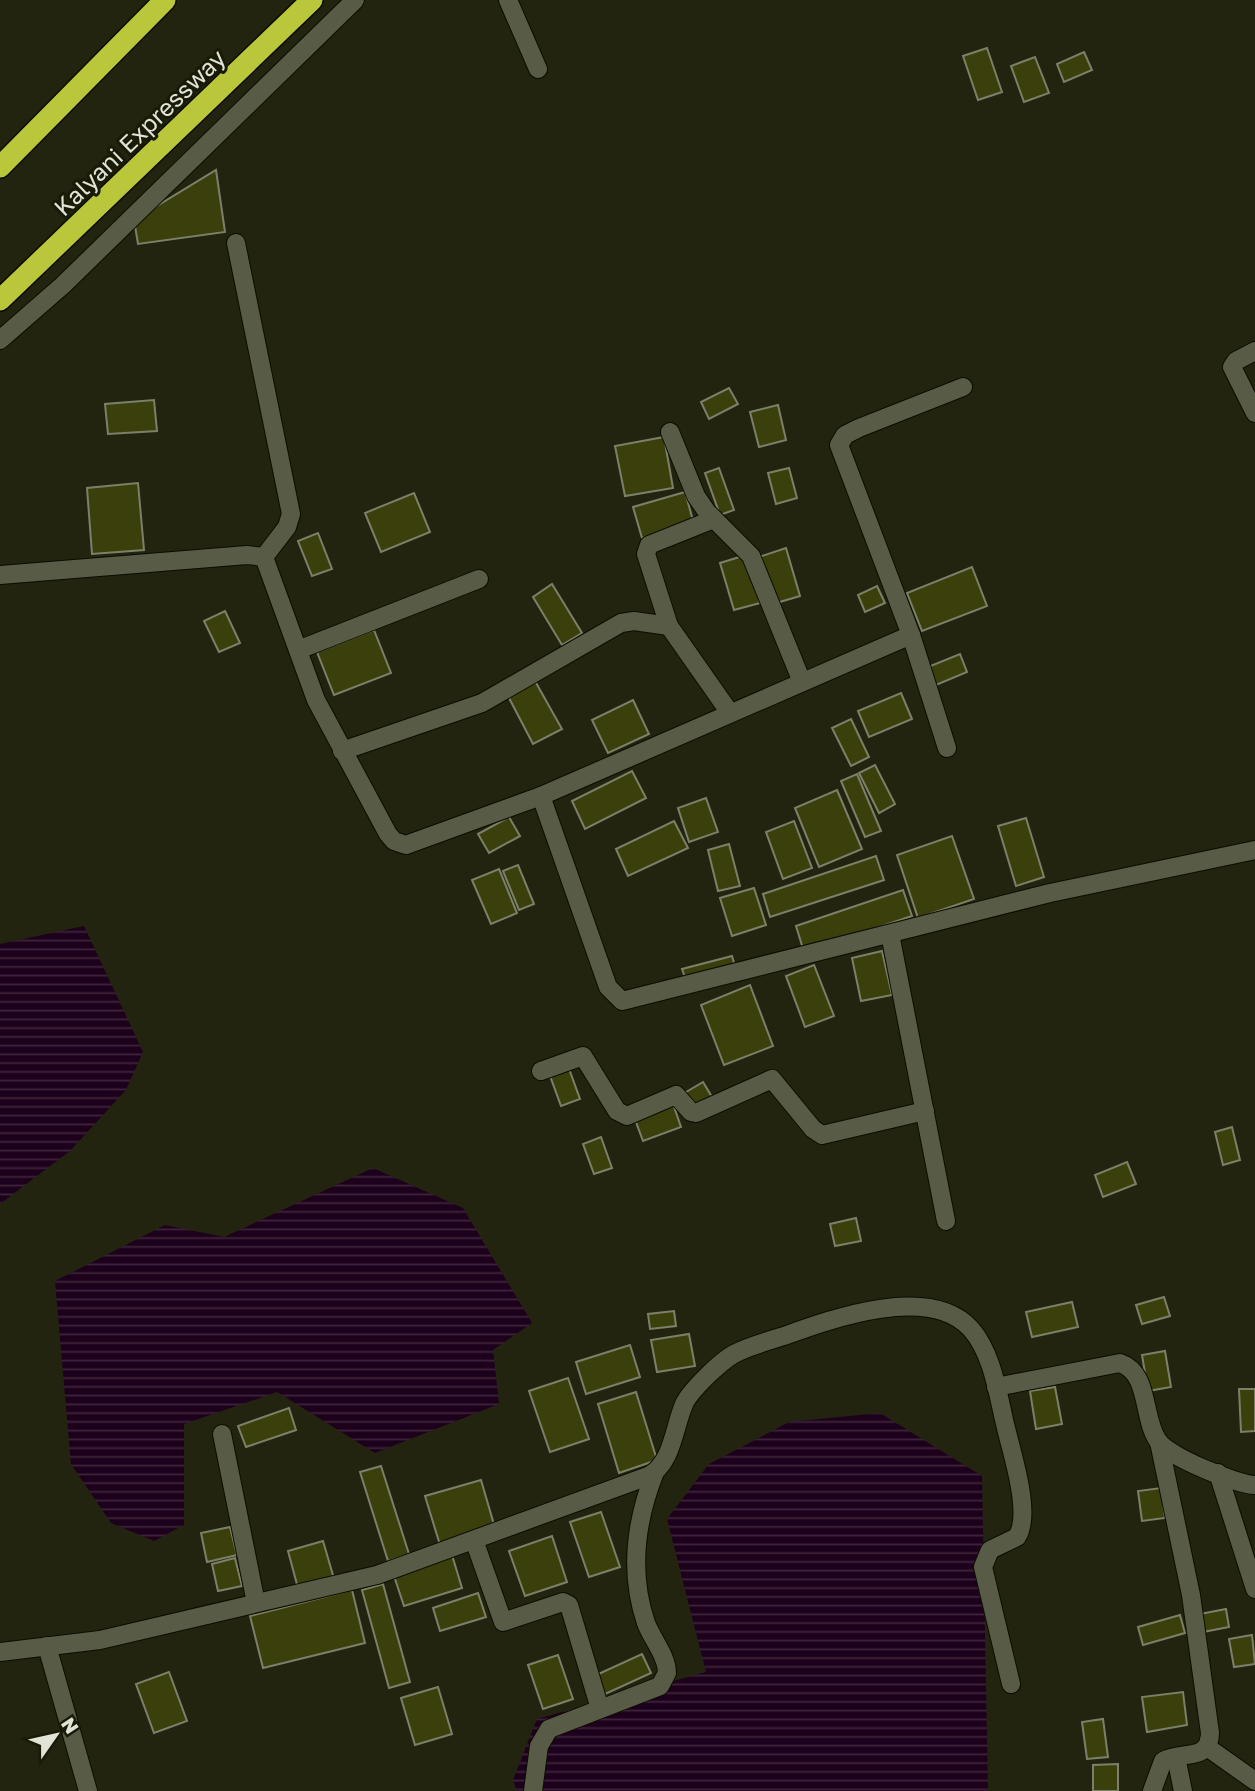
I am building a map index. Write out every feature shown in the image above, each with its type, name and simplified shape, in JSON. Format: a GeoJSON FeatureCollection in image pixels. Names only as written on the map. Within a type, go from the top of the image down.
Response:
{"type":"FeatureCollection","features":[{"type":"Feature","properties":{"kind":"highway"},"geometry":{"type":"LineString","coordinates":[[0,167],[165,0]]}},
{"type":"Feature","properties":{"kind":"highway","name":"Kalyani Expressway"},"geometry":{"type":"LineString","coordinates":[[0,300],[312,0]]}},
{"type":"Feature","properties":{"kind":"street"},"geometry":{"type":"LineString","coordinates":[[0,340],[62,285],[355,0]]}},
{"type":"Feature","properties":{"kind":"street"},"geometry":{"type":"LineString","coordinates":[[508,0],[538,69]]}},
{"type":"Feature","properties":{"kind":"street"},"geometry":{"type":"LineString","coordinates":[[236,243],[291,514],[287,527],[264,557]]}},
{"type":"Feature","properties":{"kind":"street"},"geometry":{"type":"LineString","coordinates":[[1255,351],[1236,361],[1232,367],[1255,413]]}},
{"type":"Feature","properties":{"kind":"street"},"geometry":{"type":"LineString","coordinates":[[947,748],[911,635],[839,445],[845,435],[859,428],[963,387]]}},
{"type":"Feature","properties":{"kind":"street"},"geometry":{"type":"LineString","coordinates":[[670,432],[696,496],[714,519],[751,556],[802,682]]}},
{"type":"Feature","properties":{"kind":"street"},"geometry":{"type":"LineString","coordinates":[[714,519],[649,545],[646,550],[669,626],[730,713]]}},
{"type":"Feature","properties":{"kind":"street"},"geometry":{"type":"LineString","coordinates":[[0,575],[247,555],[264,557]]}},
{"type":"Feature","properties":{"kind":"street"},"geometry":{"type":"LineString","coordinates":[[264,557],[316,700],[341,751],[388,834],[400,844],[406,845],[541,796],[911,635]]}},
{"type":"Feature","properties":{"kind":"street"},"geometry":{"type":"LineString","coordinates":[[298,650],[479,579]]}},
{"type":"Feature","properties":{"kind":"street"},"geometry":{"type":"LineString","coordinates":[[341,751],[482,703],[621,623],[635,621],[669,626]]}},
{"type":"Feature","properties":{"kind":"street"},"geometry":{"type":"LineString","coordinates":[[541,796],[608,987],[618,1000],[627,1001],[1050,893],[1255,850]]}},
{"type":"Feature","properties":{"kind":"street"},"geometry":{"type":"LineString","coordinates":[[890,934],[946,1221]]}},
{"type":"Feature","properties":{"kind":"street"},"geometry":{"type":"LineString","coordinates":[[541,1071],[583,1056],[617,1111],[626,1115],[676,1095],[693,1113],[772,1079],[813,1129],[822,1135],[925,1111]]}},
{"type":"Feature","properties":{"kind":"street"},"geometry":{"type":"LineString","coordinates":[[533,1791],[542,1736],[558,1723],[660,1686],[667,1673],[646,1623],[638,1587],[638,1521],[655,1472],[667,1456],[686,1401],[721,1363],[735,1353],[827,1321],[885,1307],[926,1309],[952,1314],[971,1329],[987,1359],[1019,1484],[1022,1519],[1017,1537],[990,1550],[983,1567],[1012,1684]]}},
{"type":"Feature","properties":{"kind":"street"},"geometry":{"type":"LineString","coordinates":[[996,1387],[1120,1363],[1130,1366],[1137,1375],[1159,1442],[1191,1595],[1210,1733],[1208,1747],[1201,1754],[1163,1761],[1152,1791]]}},
{"type":"Feature","properties":{"kind":"street"},"geometry":{"type":"LineString","coordinates":[[222,1434],[256,1603]]}},
{"type":"Feature","properties":{"kind":"street"},"geometry":{"type":"LineString","coordinates":[[1159,1442],[1167,1451],[1218,1473],[1255,1485]]}},
{"type":"Feature","properties":{"kind":"street"},"geometry":{"type":"LineString","coordinates":[[0,1652],[100,1640],[377,1575],[655,1472]]}},
{"type":"Feature","properties":{"kind":"street"},"geometry":{"type":"LineString","coordinates":[[1218,1473],[1255,1589]]}},
{"type":"Feature","properties":{"kind":"street"},"geometry":{"type":"LineString","coordinates":[[474,1540],[503,1622],[563,1602],[569,1605],[600,1709]]}},
{"type":"Feature","properties":{"kind":"street"},"geometry":{"type":"LineString","coordinates":[[47,1646],[88,1791]]}},
{"type":"Feature","properties":{"kind":"street"},"geometry":{"type":"LineString","coordinates":[[1208,1747],[1255,1781]]}},
{"type":"Feature","properties":{"kind":"street"},"geometry":{"type":"LineString","coordinates":[[1176,1757],[1183,1791]]}},
{"type":"Feature","properties":{"kind":"shaded area"},"geometry":{"type":"Polygon","coordinates":[[[84,926],[143,1052],[126,1090],[70,1151],[0,1204],[0,944],[84,926]]]}},
{"type":"Feature","properties":{"kind":"shaded area"},"geometry":{"type":"Polygon","coordinates":[[[373,1168],[463,1208],[532,1323],[493,1350],[499,1404],[375,1453],[277,1392],[184,1424],[184,1525],[154,1541],[111,1523],[71,1464],[55,1281],[165,1225],[224,1237],[373,1168]]]}},
{"type":"Feature","properties":{"kind":"shaded area"},"geometry":{"type":"Polygon","coordinates":[[[880,1413],[982,1476],[988,1791],[517,1791],[513,1780],[537,1719],[706,1672],[667,1519],[709,1464],[789,1422],[880,1413]]]}},
{"type":"Feature","properties":{"kind":"building"},"geometry":{"type":"Polygon","coordinates":[[[987,48],[1002,92],[978,100],[963,56],[987,48]]]}},
{"type":"Feature","properties":{"kind":"building"},"geometry":{"type":"Polygon","coordinates":[[[1084,52],[1092,70],[1064,82],[1057,64],[1084,52]]]}},
{"type":"Feature","properties":{"kind":"building"},"geometry":{"type":"Polygon","coordinates":[[[1035,57],[1049,93],[1024,102],[1011,66],[1035,57]]]}},
{"type":"Feature","properties":{"kind":"building"},"geometry":{"type":"Polygon","coordinates":[[[216,170],[225,232],[138,244],[134,220],[216,170]]]}},
{"type":"Feature","properties":{"kind":"building"},"geometry":{"type":"Polygon","coordinates":[[[729,388],[738,404],[709,419],[701,402],[729,388]]]}},
{"type":"Feature","properties":{"kind":"building"},"geometry":{"type":"Polygon","coordinates":[[[154,400],[157,431],[108,434],[105,404],[154,400]]]}},
{"type":"Feature","properties":{"kind":"building"},"geometry":{"type":"Polygon","coordinates":[[[778,405],[786,440],[759,447],[750,412],[778,405]]]}},
{"type":"Feature","properties":{"kind":"building"},"geometry":{"type":"Polygon","coordinates":[[[664,437],[673,488],[625,496],[615,446],[664,437]]]}},
{"type":"Feature","properties":{"kind":"building"},"geometry":{"type":"Polygon","coordinates":[[[719,468],[734,510],[720,515],[705,473],[719,468]]]}},
{"type":"Feature","properties":{"kind":"building"},"geometry":{"type":"Polygon","coordinates":[[[789,468],[797,498],[776,504],[768,473],[789,468]]]}},
{"type":"Feature","properties":{"kind":"building"},"geometry":{"type":"Polygon","coordinates":[[[138,483],[144,550],[92,554],[87,488],[138,483]]]}},
{"type":"Feature","properties":{"kind":"building"},"geometry":{"type":"Polygon","coordinates":[[[685,492],[694,524],[642,538],[633,507],[685,492]]]}},
{"type":"Feature","properties":{"kind":"building"},"geometry":{"type":"Polygon","coordinates":[[[414,493],[430,532],[381,552],[365,513],[414,493]]]}},
{"type":"Feature","properties":{"kind":"building"},"geometry":{"type":"Polygon","coordinates":[[[318,533],[332,569],[312,576],[298,541],[318,533]]]}},
{"type":"Feature","properties":{"kind":"building"},"geometry":{"type":"Polygon","coordinates":[[[786,548],[800,596],[773,604],[759,557],[786,548]]]}},
{"type":"Feature","properties":{"kind":"building"},"geometry":{"type":"Polygon","coordinates":[[[746,555],[760,603],[734,610],[720,563],[746,555]]]}},
{"type":"Feature","properties":{"kind":"building"},"geometry":{"type":"Polygon","coordinates":[[[972,567],[987,606],[922,631],[907,593],[972,567]]]}},
{"type":"Feature","properties":{"kind":"building"},"geometry":{"type":"Polygon","coordinates":[[[552,584],[582,633],[562,645],[533,597],[552,584]]]}},
{"type":"Feature","properties":{"kind":"building"},"geometry":{"type":"Polygon","coordinates":[[[877,586],[885,603],[865,612],[858,595],[877,586]]]}},
{"type":"Feature","properties":{"kind":"building"},"geometry":{"type":"Polygon","coordinates":[[[225,611],[240,643],[219,652],[204,621],[225,611]]]}},
{"type":"Feature","properties":{"kind":"building"},"geometry":{"type":"Polygon","coordinates":[[[374,630],[391,673],[334,695],[317,652],[374,630]]]}},
{"type":"Feature","properties":{"kind":"building"},"geometry":{"type":"Polygon","coordinates":[[[960,654],[967,672],[936,685],[928,667],[960,654]]]}},
{"type":"Feature","properties":{"kind":"building"},"geometry":{"type":"Polygon","coordinates":[[[535,681],[562,729],[533,744],[508,696],[535,681]]]}},
{"type":"Feature","properties":{"kind":"building"},"geometry":{"type":"Polygon","coordinates":[[[901,693],[912,719],[869,737],[858,711],[901,693]]]}},
{"type":"Feature","properties":{"kind":"building"},"geometry":{"type":"Polygon","coordinates":[[[633,700],[649,734],[608,753],[592,720],[633,700]]]}},
{"type":"Feature","properties":{"kind":"building"},"geometry":{"type":"Polygon","coordinates":[[[851,719],[869,757],[851,766],[832,728],[851,719]]]}},
{"type":"Feature","properties":{"kind":"building"},"geometry":{"type":"Polygon","coordinates":[[[875,765],[895,804],[879,813],[859,773],[875,765]]]}},
{"type":"Feature","properties":{"kind":"building"},"geometry":{"type":"Polygon","coordinates":[[[632,771],[646,798],[585,829],[572,801],[632,771]]]}},
{"type":"Feature","properties":{"kind":"building"},"geometry":{"type":"Polygon","coordinates":[[[857,774],[881,831],[865,837],[841,781],[857,774]]]}},
{"type":"Feature","properties":{"kind":"building"},"geometry":{"type":"Polygon","coordinates":[[[837,790],[862,849],[819,867],[795,808],[837,790]]]}},
{"type":"Feature","properties":{"kind":"building"},"geometry":{"type":"Polygon","coordinates":[[[706,798],[718,832],[689,842],[678,808],[706,798]]]}},
{"type":"Feature","properties":{"kind":"building"},"geometry":{"type":"Polygon","coordinates":[[[509,817],[520,836],[489,853],[478,834],[509,817]]]}},
{"type":"Feature","properties":{"kind":"building"},"geometry":{"type":"Polygon","coordinates":[[[1026,818],[1044,877],[1016,886],[998,826],[1026,818]]]}},
{"type":"Feature","properties":{"kind":"building"},"geometry":{"type":"Polygon","coordinates":[[[674,821],[688,848],[628,876],[616,849],[674,821]]]}},
{"type":"Feature","properties":{"kind":"building"},"geometry":{"type":"Polygon","coordinates":[[[794,821],[812,868],[783,879],[766,832],[794,821]]]}},
{"type":"Feature","properties":{"kind":"building"},"geometry":{"type":"Polygon","coordinates":[[[952,836],[974,899],[918,918],[897,855],[952,836]]]}},
{"type":"Feature","properties":{"kind":"building"},"geometry":{"type":"Polygon","coordinates":[[[729,844],[740,886],[718,891],[708,850],[729,844]]]}},
{"type":"Feature","properties":{"kind":"building"},"geometry":{"type":"Polygon","coordinates":[[[876,856],[884,880],[770,917],[763,894],[876,856]]]}},
{"type":"Feature","properties":{"kind":"building"},"geometry":{"type":"Polygon","coordinates":[[[518,865],[534,904],[519,910],[503,871],[518,865]]]}},
{"type":"Feature","properties":{"kind":"building"},"geometry":{"type":"Polygon","coordinates":[[[499,869],[517,913],[491,924],[472,880],[499,869]]]}},
{"type":"Feature","properties":{"kind":"building"},"geometry":{"type":"Polygon","coordinates":[[[754,888],[766,925],[732,936],[720,898],[754,888]]]}},
{"type":"Feature","properties":{"kind":"building"},"geometry":{"type":"Polygon","coordinates":[[[903,890],[912,916],[804,952],[796,926],[903,890]]]}},
{"type":"Feature","properties":{"kind":"building"},"geometry":{"type":"Polygon","coordinates":[[[882,951],[892,995],[861,1001],[852,958],[882,951]]]}},
{"type":"Feature","properties":{"kind":"building"},"geometry":{"type":"Polygon","coordinates":[[[732,956],[736,970],[687,983],[682,969],[732,956]]]}},
{"type":"Feature","properties":{"kind":"building"},"geometry":{"type":"Polygon","coordinates":[[[814,965],[834,1016],[805,1027],[786,976],[814,965]]]}},
{"type":"Feature","properties":{"kind":"building"},"geometry":{"type":"Polygon","coordinates":[[[750,985],[773,1046],[724,1065],[701,1005],[750,985]]]}},
{"type":"Feature","properties":{"kind":"building"},"geometry":{"type":"Polygon","coordinates":[[[568,1066],[580,1099],[561,1106],[549,1073],[568,1066]]]}},
{"type":"Feature","properties":{"kind":"building"},"geometry":{"type":"Polygon","coordinates":[[[703,1082],[712,1097],[690,1110],[681,1095],[703,1082]]]}},
{"type":"Feature","properties":{"kind":"building"},"geometry":{"type":"Polygon","coordinates":[[[672,1101],[681,1127],[643,1141],[633,1114],[672,1101]]]}},
{"type":"Feature","properties":{"kind":"building"},"geometry":{"type":"Polygon","coordinates":[[[1232,1127],[1240,1160],[1223,1165],[1215,1132],[1232,1127]]]}},
{"type":"Feature","properties":{"kind":"building"},"geometry":{"type":"Polygon","coordinates":[[[601,1137],[612,1168],[594,1174],[583,1144],[601,1137]]]}},
{"type":"Feature","properties":{"kind":"building"},"geometry":{"type":"Polygon","coordinates":[[[1127,1162],[1136,1184],[1103,1197],[1095,1175],[1127,1162]]]}},
{"type":"Feature","properties":{"kind":"building"},"geometry":{"type":"Polygon","coordinates":[[[856,1218],[861,1241],[835,1246],[830,1224],[856,1218]]]}},
{"type":"Feature","properties":{"kind":"building"},"geometry":{"type":"Polygon","coordinates":[[[1164,1297],[1170,1316],[1142,1324],[1136,1305],[1164,1297]]]}},
{"type":"Feature","properties":{"kind":"building"},"geometry":{"type":"Polygon","coordinates":[[[1072,1302],[1078,1327],[1032,1337],[1026,1312],[1072,1302]]]}},
{"type":"Feature","properties":{"kind":"building"},"geometry":{"type":"Polygon","coordinates":[[[674,1311],[676,1326],[650,1329],[648,1314],[674,1311]]]}},
{"type":"Feature","properties":{"kind":"building"},"geometry":{"type":"Polygon","coordinates":[[[689,1334],[695,1366],[657,1372],[651,1340],[689,1334]]]}},
{"type":"Feature","properties":{"kind":"building"},"geometry":{"type":"Polygon","coordinates":[[[630,1345],[640,1377],[586,1394],[576,1362],[630,1345]]]}},
{"type":"Feature","properties":{"kind":"building"},"geometry":{"type":"Polygon","coordinates":[[[1165,1351],[1171,1387],[1148,1391],[1142,1355],[1165,1351]]]}},
{"type":"Feature","properties":{"kind":"building"},"geometry":{"type":"Polygon","coordinates":[[[568,1378],[589,1439],[550,1452],[529,1391],[568,1378]]]}},
{"type":"Feature","properties":{"kind":"building"},"geometry":{"type":"Polygon","coordinates":[[[1055,1387],[1062,1424],[1036,1429],[1030,1391],[1055,1387]]]}},
{"type":"Feature","properties":{"kind":"building"},"geometry":{"type":"Polygon","coordinates":[[[1239,1389],[1255,1389],[1255,1431],[1241,1432],[1239,1389]]]}},
{"type":"Feature","properties":{"kind":"building"},"geometry":{"type":"Polygon","coordinates":[[[636,1392],[657,1460],[619,1473],[598,1404],[636,1392]]]}},
{"type":"Feature","properties":{"kind":"building"},"geometry":{"type":"Polygon","coordinates":[[[289,1408],[296,1430],[246,1447],[238,1426],[289,1408]]]}},
{"type":"Feature","properties":{"kind":"building"},"geometry":{"type":"Polygon","coordinates":[[[381,1466],[409,1554],[388,1561],[360,1472],[381,1466]]]}},
{"type":"Feature","properties":{"kind":"building"},"geometry":{"type":"Polygon","coordinates":[[[481,1480],[495,1528],[440,1545],[425,1496],[481,1480]]]}},
{"type":"Feature","properties":{"kind":"building"},"geometry":{"type":"Polygon","coordinates":[[[1161,1488],[1165,1518],[1142,1521],[1138,1491],[1161,1488]]]}},
{"type":"Feature","properties":{"kind":"building"},"geometry":{"type":"Polygon","coordinates":[[[601,1512],[620,1567],[589,1577],[570,1522],[601,1512]]]}},
{"type":"Feature","properties":{"kind":"building"},"geometry":{"type":"Polygon","coordinates":[[[230,1527],[237,1555],[207,1562],[201,1533],[230,1527]]]}},
{"type":"Feature","properties":{"kind":"building"},"geometry":{"type":"Polygon","coordinates":[[[552,1536],[567,1582],[525,1596],[509,1551],[552,1536]]]}},
{"type":"Feature","properties":{"kind":"building"},"geometry":{"type":"Polygon","coordinates":[[[323,1541],[335,1582],[299,1592],[288,1551],[323,1541]]]}},
{"type":"Feature","properties":{"kind":"building"},"geometry":{"type":"Polygon","coordinates":[[[452,1555],[462,1588],[404,1606],[393,1573],[452,1555]]]}},
{"type":"Feature","properties":{"kind":"building"},"geometry":{"type":"Polygon","coordinates":[[[235,1558],[242,1586],[218,1591],[212,1564],[235,1558]]]}},
{"type":"Feature","properties":{"kind":"building"},"geometry":{"type":"Polygon","coordinates":[[[383,1584],[410,1682],[389,1688],[362,1590],[383,1584]]]}},
{"type":"Feature","properties":{"kind":"building"},"geometry":{"type":"Polygon","coordinates":[[[352,1590],[365,1643],[263,1668],[250,1616],[352,1590]]]}},
{"type":"Feature","properties":{"kind":"building"},"geometry":{"type":"Polygon","coordinates":[[[478,1593],[486,1617],[440,1631],[433,1608],[478,1593]]]}},
{"type":"Feature","properties":{"kind":"building"},"geometry":{"type":"Polygon","coordinates":[[[1226,1609],[1229,1627],[1203,1632],[1200,1614],[1226,1609]]]}},
{"type":"Feature","properties":{"kind":"building"},"geometry":{"type":"Polygon","coordinates":[[[1180,1615],[1185,1633],[1143,1645],[1138,1627],[1180,1615]]]}},
{"type":"Feature","properties":{"kind":"building"},"geometry":{"type":"Polygon","coordinates":[[[1252,1635],[1255,1664],[1234,1667],[1229,1639],[1252,1635]]]}},
{"type":"Feature","properties":{"kind":"building"},"geometry":{"type":"Polygon","coordinates":[[[642,1654],[651,1673],[603,1695],[594,1676],[642,1654]]]}},
{"type":"Feature","properties":{"kind":"building"},"geometry":{"type":"Polygon","coordinates":[[[558,1655],[573,1699],[543,1709],[528,1665],[558,1655]]]}},
{"type":"Feature","properties":{"kind":"building"},"geometry":{"type":"Polygon","coordinates":[[[169,1672],[187,1721],[154,1733],[136,1684],[169,1672]]]}},
{"type":"Feature","properties":{"kind":"building"},"geometry":{"type":"Polygon","coordinates":[[[438,1687],[452,1734],[415,1745],[401,1698],[438,1687]]]}},
{"type":"Feature","properties":{"kind":"building"},"geometry":{"type":"Polygon","coordinates":[[[1183,1692],[1187,1725],[1147,1732],[1142,1697],[1183,1692]]]}},
{"type":"Feature","properties":{"kind":"building"},"geometry":{"type":"Polygon","coordinates":[[[1103,1719],[1108,1757],[1087,1759],[1082,1722],[1103,1719]]]}},
{"type":"Feature","properties":{"kind":"building"},"geometry":{"type":"Polygon","coordinates":[[[1118,1764],[1118,1791],[1093,1791],[1093,1765],[1118,1764]]]}}]}
